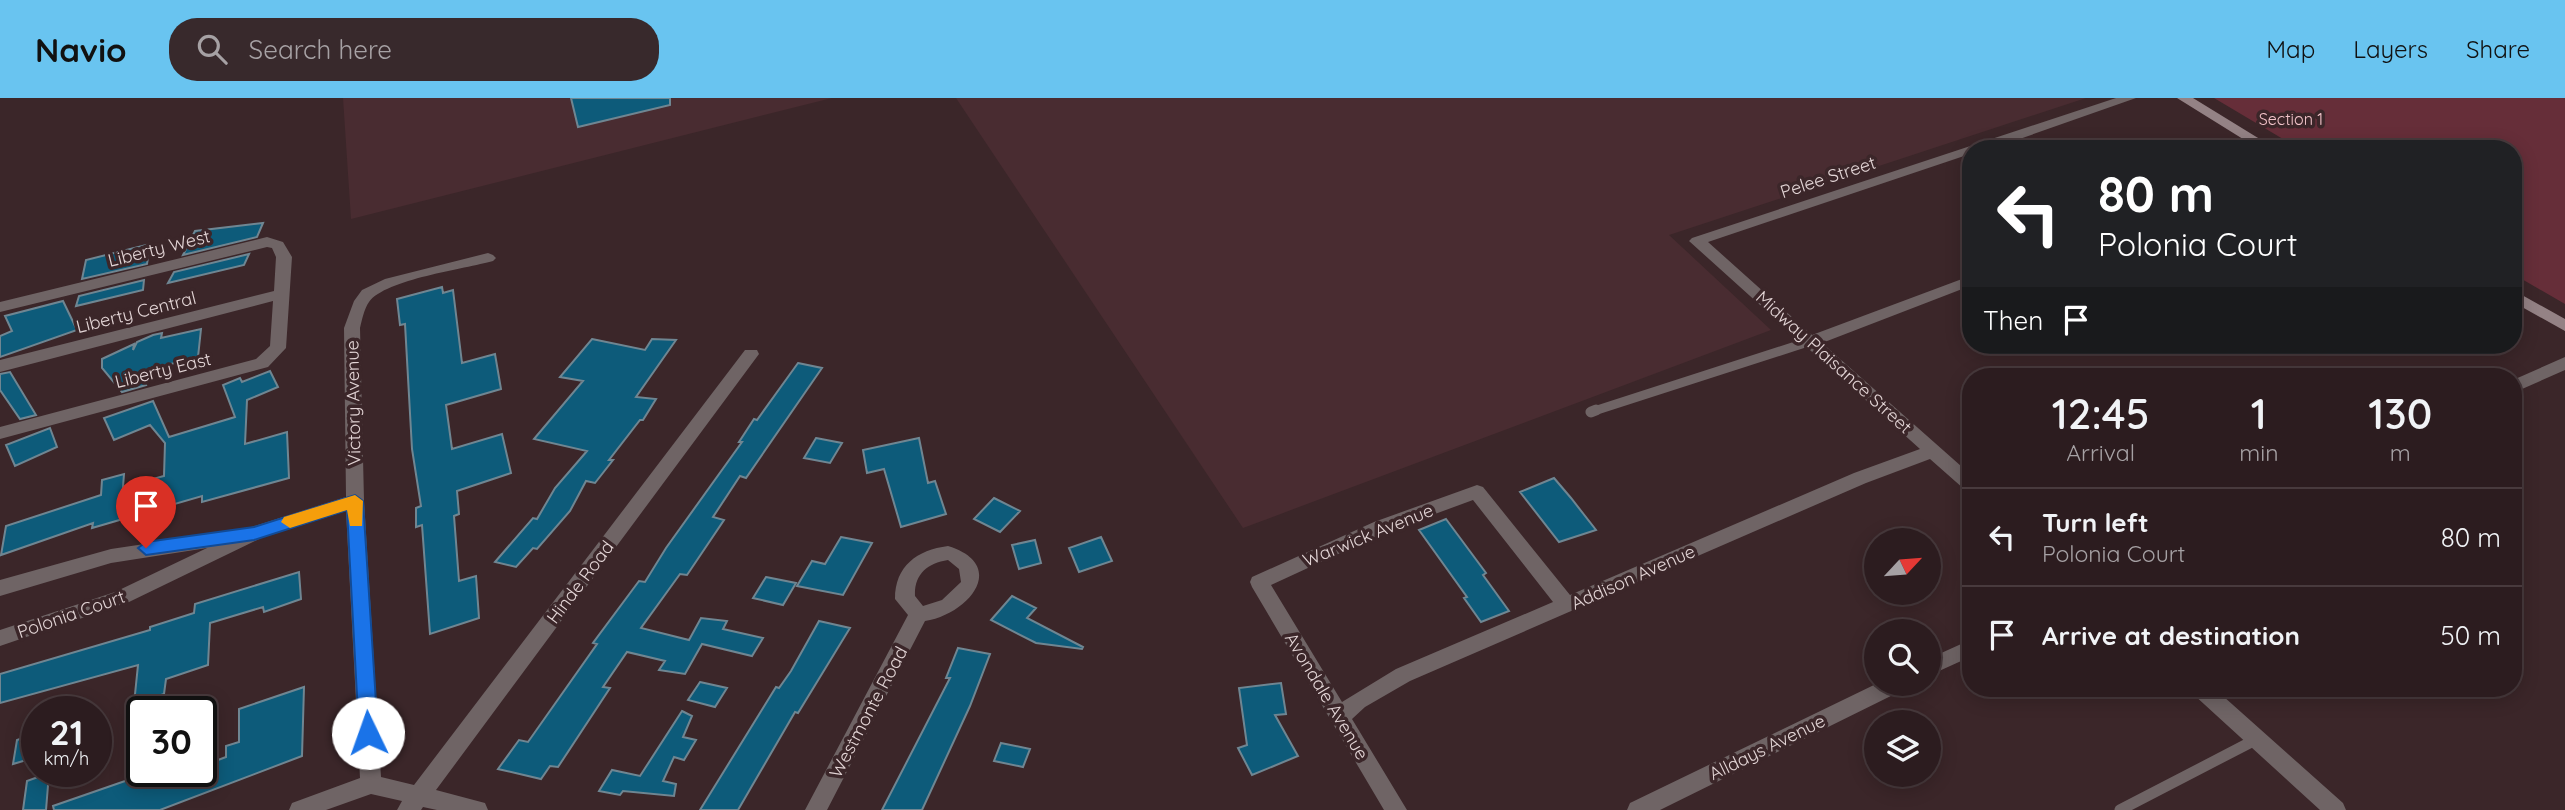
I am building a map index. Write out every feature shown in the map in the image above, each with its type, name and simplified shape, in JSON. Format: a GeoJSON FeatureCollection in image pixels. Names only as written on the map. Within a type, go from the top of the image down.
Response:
{"type":"FeatureCollection","features":[{"type":"Feature","properties":{"kind":"main road"},"geometry":{"type":"LineString","coordinates":[[2184,98],[2254,140]]}},
{"type":"Feature","properties":{"kind":"main road"},"geometry":{"type":"LineString","coordinates":[[2522,300],[2565,326]]}},
{"type":"Feature","properties":{"kind":"street"},"geometry":{"type":"LineString","coordinates":[[2002,140],[2123,99]]}},
{"type":"Feature","properties":{"kind":"street","name":"Pelee Street"},"geometry":{"type":"LineString","coordinates":[[1697,241],[1962,153]]}},
{"type":"Feature","properties":{"kind":"street","name":"Midway Plaisance Street"},"geometry":{"type":"LineString","coordinates":[[1697,241],[1962,477]]}},
{"type":"Feature","properties":{"kind":"street","name":"Liberty West"},"geometry":{"type":"LineString","coordinates":[[0,307],[267,242],[278,245],[285,257],[282,294]]}},
{"type":"Feature","properties":{"kind":"street","name":"Victory Avenue"},"geometry":{"type":"LineString","coordinates":[[371,784],[355,501],[352,328],[357,310],[367,294],[403,280],[488,258]]}},
{"type":"Feature","properties":{"kind":"street"},"geometry":{"type":"LineString","coordinates":[[1811,341],[1962,284]]}},
{"type":"Feature","properties":{"kind":"street","name":"Liberty Central"},"geometry":{"type":"LineString","coordinates":[[0,366],[282,294]]}},
{"type":"Feature","properties":{"kind":"street","name":"Liberty East"},"geometry":{"type":"LineString","coordinates":[[0,433],[262,363],[278,348],[282,294]]}},
{"type":"Feature","properties":{"kind":"street","name":"Hinde Road"},"geometry":{"type":"LineString","coordinates":[[414,803],[751,354]]}},
{"type":"Feature","properties":{"kind":"street"},"geometry":{"type":"LineString","coordinates":[[2522,383],[2565,363]]}},
{"type":"Feature","properties":{"kind":"street","name":"Addison Avenue"},"geometry":{"type":"LineString","coordinates":[[1340,717],[1359,701],[1403,675],[1847,484],[1933,451]]}},
{"type":"Feature","properties":{"kind":"street","name":"Warwick Avenue"},"geometry":{"type":"LineString","coordinates":[[1259,582],[1380,527],[1477,492],[1567,606]]}},
{"type":"Feature","properties":{"kind":"street","name":"Polonia Court"},"geometry":{"type":"LineString","coordinates":[[0,638],[122,597],[254,533],[355,501]]}},
{"type":"Feature","properties":{"kind":"street","name":"Polonia Court"},"geometry":{"type":"LineString","coordinates":[[0,588],[146,548],[254,533]]}},
{"type":"Feature","properties":{"kind":"street","name":"Avondale Avenue"},"geometry":{"type":"LineString","coordinates":[[1259,582],[1396,810]]}},
{"type":"Feature","properties":{"kind":"street","name":"Westmonte Road"},"geometry":{"type":"LineString","coordinates":[[816,810],[919,614]]}},
{"type":"Feature","properties":{"kind":"street"},"geometry":{"type":"LineString","coordinates":[[1941,662],[1962,652]]}},
{"type":"Feature","properties":{"kind":"street","name":"Alldays Avenue"},"geometry":{"type":"LineString","coordinates":[[1638,810],[1871,696]]}},
{"type":"Feature","properties":{"kind":"street"},"geometry":{"type":"LineString","coordinates":[[2210,697],[2335,810]]}},
{"type":"Feature","properties":{"kind":"street"},"geometry":{"type":"LineString","coordinates":[[300,810],[371,784],[414,803],[477,810]]}},
{"type":"Feature","properties":{"kind":"lane"},"geometry":{"type":"LineString","coordinates":[[1591,412],[1811,341]]}},
{"type":"Feature","properties":{"kind":"lane"},"geometry":{"type":"LineString","coordinates":[[2120,810],[2258,739]]}},
{"type":"Feature","properties":{"kind":"shaded area"},"geometry":{"type":"Polygon","coordinates":[[[343,98],[832,98],[351,219],[343,98]]]}},
{"type":"Feature","properties":{"kind":"shaded area"},"geometry":{"type":"Polygon","coordinates":[[[956,98],[2086,98],[1669,235],[1771,330],[1243,528],[956,98]]]}},
{"type":"Feature","properties":{"kind":"green space","name":"Section 1"},"geometry":{"type":"Polygon","coordinates":[[[2214,98],[2565,98],[2565,304],[2522,279],[2522,140],[2285,140],[2214,98]]]}},
{"type":"Feature","properties":{"kind":"building"},"geometry":{"type":"Polygon","coordinates":[[[571,98],[670,98],[670,105],[578,127],[571,98]]]}},
{"type":"Feature","properties":{"kind":"building"},"geometry":{"type":"Polygon","coordinates":[[[263,223],[257,237],[183,255],[195,231],[263,223]]]}},
{"type":"Feature","properties":{"kind":"building"},"geometry":{"type":"Polygon","coordinates":[[[150,244],[147,264],[82,279],[86,260],[150,244]]]}},
{"type":"Feature","properties":{"kind":"building"},"geometry":{"type":"Polygon","coordinates":[[[249,254],[244,265],[168,283],[174,272],[249,254]]]}},
{"type":"Feature","properties":{"kind":"building"},"geometry":{"type":"Polygon","coordinates":[[[144,280],[143,290],[76,306],[79,296],[144,280]]]}},
{"type":"Feature","properties":{"kind":"building"},"geometry":{"type":"Polygon","coordinates":[[[442,287],[443,293],[453,290],[462,363],[495,354],[501,389],[446,405],[452,449],[502,434],[511,473],[457,491],[459,514],[454,516],[459,581],[476,576],[479,618],[430,634],[422,525],[416,527],[416,508],[421,506],[412,449],[405,324],[400,325],[397,299],[442,287]]]}},
{"type":"Feature","properties":{"kind":"building"},"geometry":{"type":"Polygon","coordinates":[[[63,301],[77,330],[0,357],[0,336],[12,331],[5,316],[63,301]]]}},
{"type":"Feature","properties":{"kind":"building"},"geometry":{"type":"Polygon","coordinates":[[[201,329],[198,357],[140,372],[146,385],[122,392],[102,368],[102,359],[134,344],[133,350],[137,342],[153,335],[162,333],[161,338],[201,329]]]}},
{"type":"Feature","properties":{"kind":"building"},"geometry":{"type":"Polygon","coordinates":[[[592,339],[645,350],[652,339],[676,340],[636,397],[656,399],[643,420],[640,420],[609,460],[613,460],[595,483],[586,481],[570,511],[537,549],[533,548],[516,567],[495,562],[533,518],[537,519],[555,488],[587,451],[534,439],[583,381],[560,377],[592,339]]]}},
{"type":"Feature","properties":{"kind":"building"},"geometry":{"type":"Polygon","coordinates":[[[798,363],[822,368],[746,478],[740,476],[713,517],[724,520],[687,575],[680,574],[641,628],[689,640],[701,618],[727,621],[723,629],[763,638],[752,656],[702,644],[685,674],[659,670],[665,661],[627,652],[603,687],[610,688],[558,767],[550,766],[541,779],[498,769],[519,740],[528,742],[597,644],[593,643],[639,581],[645,582],[666,548],[742,442],[739,442],[754,419],[757,420],[798,363]]]}},
{"type":"Feature","properties":{"kind":"building"},"geometry":{"type":"Polygon","coordinates":[[[270,371],[278,387],[247,400],[245,444],[287,432],[289,478],[202,502],[202,496],[92,528],[93,523],[1,555],[6,526],[101,495],[102,480],[124,474],[123,487],[164,476],[165,443],[150,425],[114,440],[104,418],[153,401],[169,437],[235,417],[223,385],[240,378],[242,382],[270,371]]]}},
{"type":"Feature","properties":{"kind":"building"},"geometry":{"type":"Polygon","coordinates":[[[10,372],[36,415],[20,419],[0,390],[0,374],[10,372]]]}},
{"type":"Feature","properties":{"kind":"building"},"geometry":{"type":"Polygon","coordinates":[[[50,428],[57,447],[15,466],[6,445],[50,428]]]}},
{"type":"Feature","properties":{"kind":"building"},"geometry":{"type":"Polygon","coordinates":[[[816,438],[842,443],[830,463],[804,458],[816,438]]]}},
{"type":"Feature","properties":{"kind":"building"},"geometry":{"type":"Polygon","coordinates":[[[919,438],[928,483],[935,481],[946,514],[901,527],[884,469],[867,473],[863,450],[919,438]]]}},
{"type":"Feature","properties":{"kind":"building"},"geometry":{"type":"Polygon","coordinates":[[[1554,478],[1596,530],[1559,542],[1520,492],[1554,478]]]}},
{"type":"Feature","properties":{"kind":"building"},"geometry":{"type":"Polygon","coordinates":[[[994,498],[1020,511],[1000,532],[974,519],[994,498]]]}},
{"type":"Feature","properties":{"kind":"building"},"geometry":{"type":"Polygon","coordinates":[[[1446,519],[1486,573],[1483,575],[1509,611],[1481,622],[1464,598],[1467,597],[1419,530],[1446,519]]]}},
{"type":"Feature","properties":{"kind":"building"},"geometry":{"type":"Polygon","coordinates":[[[841,537],[872,543],[843,595],[797,586],[812,561],[825,564],[841,537]]]}},
{"type":"Feature","properties":{"kind":"building"},"geometry":{"type":"Polygon","coordinates":[[[1101,537],[1112,561],[1079,572],[1069,548],[1101,537]]]}},
{"type":"Feature","properties":{"kind":"building"},"geometry":{"type":"Polygon","coordinates":[[[1035,540],[1041,563],[1019,569],[1012,545],[1035,540]]]}},
{"type":"Feature","properties":{"kind":"building"},"geometry":{"type":"Polygon","coordinates":[[[299,572],[301,599],[264,612],[263,607],[210,623],[208,665],[166,679],[164,694],[135,696],[138,665],[0,703],[0,674],[150,630],[150,627],[194,613],[195,604],[299,572]]]}},
{"type":"Feature","properties":{"kind":"building"},"geometry":{"type":"Polygon","coordinates":[[[766,577],[796,583],[783,605],[753,598],[766,577]]]}},
{"type":"Feature","properties":{"kind":"building"},"geometry":{"type":"Polygon","coordinates":[[[1012,596],[1036,608],[1027,618],[1083,647],[1082,649],[1036,643],[991,620],[1012,596]]]}},
{"type":"Feature","properties":{"kind":"building"},"geometry":{"type":"Polygon","coordinates":[[[819,621],[850,628],[798,713],[795,712],[738,810],[700,810],[776,687],[779,688],[791,671],[819,621]]]}},
{"type":"Feature","properties":{"kind":"building"},"geometry":{"type":"Polygon","coordinates":[[[958,648],[990,654],[970,706],[922,810],[882,810],[950,678],[946,678],[958,648]]]}},
{"type":"Feature","properties":{"kind":"building"},"geometry":{"type":"Polygon","coordinates":[[[700,682],[727,688],[715,707],[688,700],[700,682]]]}},
{"type":"Feature","properties":{"kind":"building"},"geometry":{"type":"Polygon","coordinates":[[[1281,683],[1286,714],[1275,715],[1298,756],[1252,775],[1238,748],[1247,745],[1239,688],[1281,683]]]}},
{"type":"Feature","properties":{"kind":"building"},"geometry":{"type":"Polygon","coordinates":[[[304,687],[302,756],[160,810],[54,810],[53,806],[126,781],[126,787],[217,787],[217,760],[226,757],[226,746],[239,742],[239,709],[304,687]]]}},
{"type":"Feature","properties":{"kind":"building"},"geometry":{"type":"Polygon","coordinates":[[[682,711],[692,716],[683,737],[696,740],[684,760],[674,757],[663,781],[676,784],[674,796],[623,791],[620,795],[599,791],[612,770],[640,776],[682,711]]]}},
{"type":"Feature","properties":{"kind":"building"},"geometry":{"type":"Polygon","coordinates":[[[21,739],[21,762],[13,764],[17,740],[21,739]]]}},
{"type":"Feature","properties":{"kind":"building"},"geometry":{"type":"Polygon","coordinates":[[[1001,743],[1030,749],[1023,767],[994,761],[1001,743]]]}},
{"type":"Feature","properties":{"kind":"building"},"geometry":{"type":"Polygon","coordinates":[[[26,787],[48,787],[46,810],[23,810],[26,787]]]}},
{"type":"Feature","properties":{"kind":"slow traffic"},"geometry":{"type":"LineString","coordinates":[[290,522],[355,501],[356,522]]}},
{"type":"Feature","properties":{"kind":"route"},"geometry":{"type":"LineString","coordinates":[[146,548],[254,533],[355,501],[368,733]]}}]}
